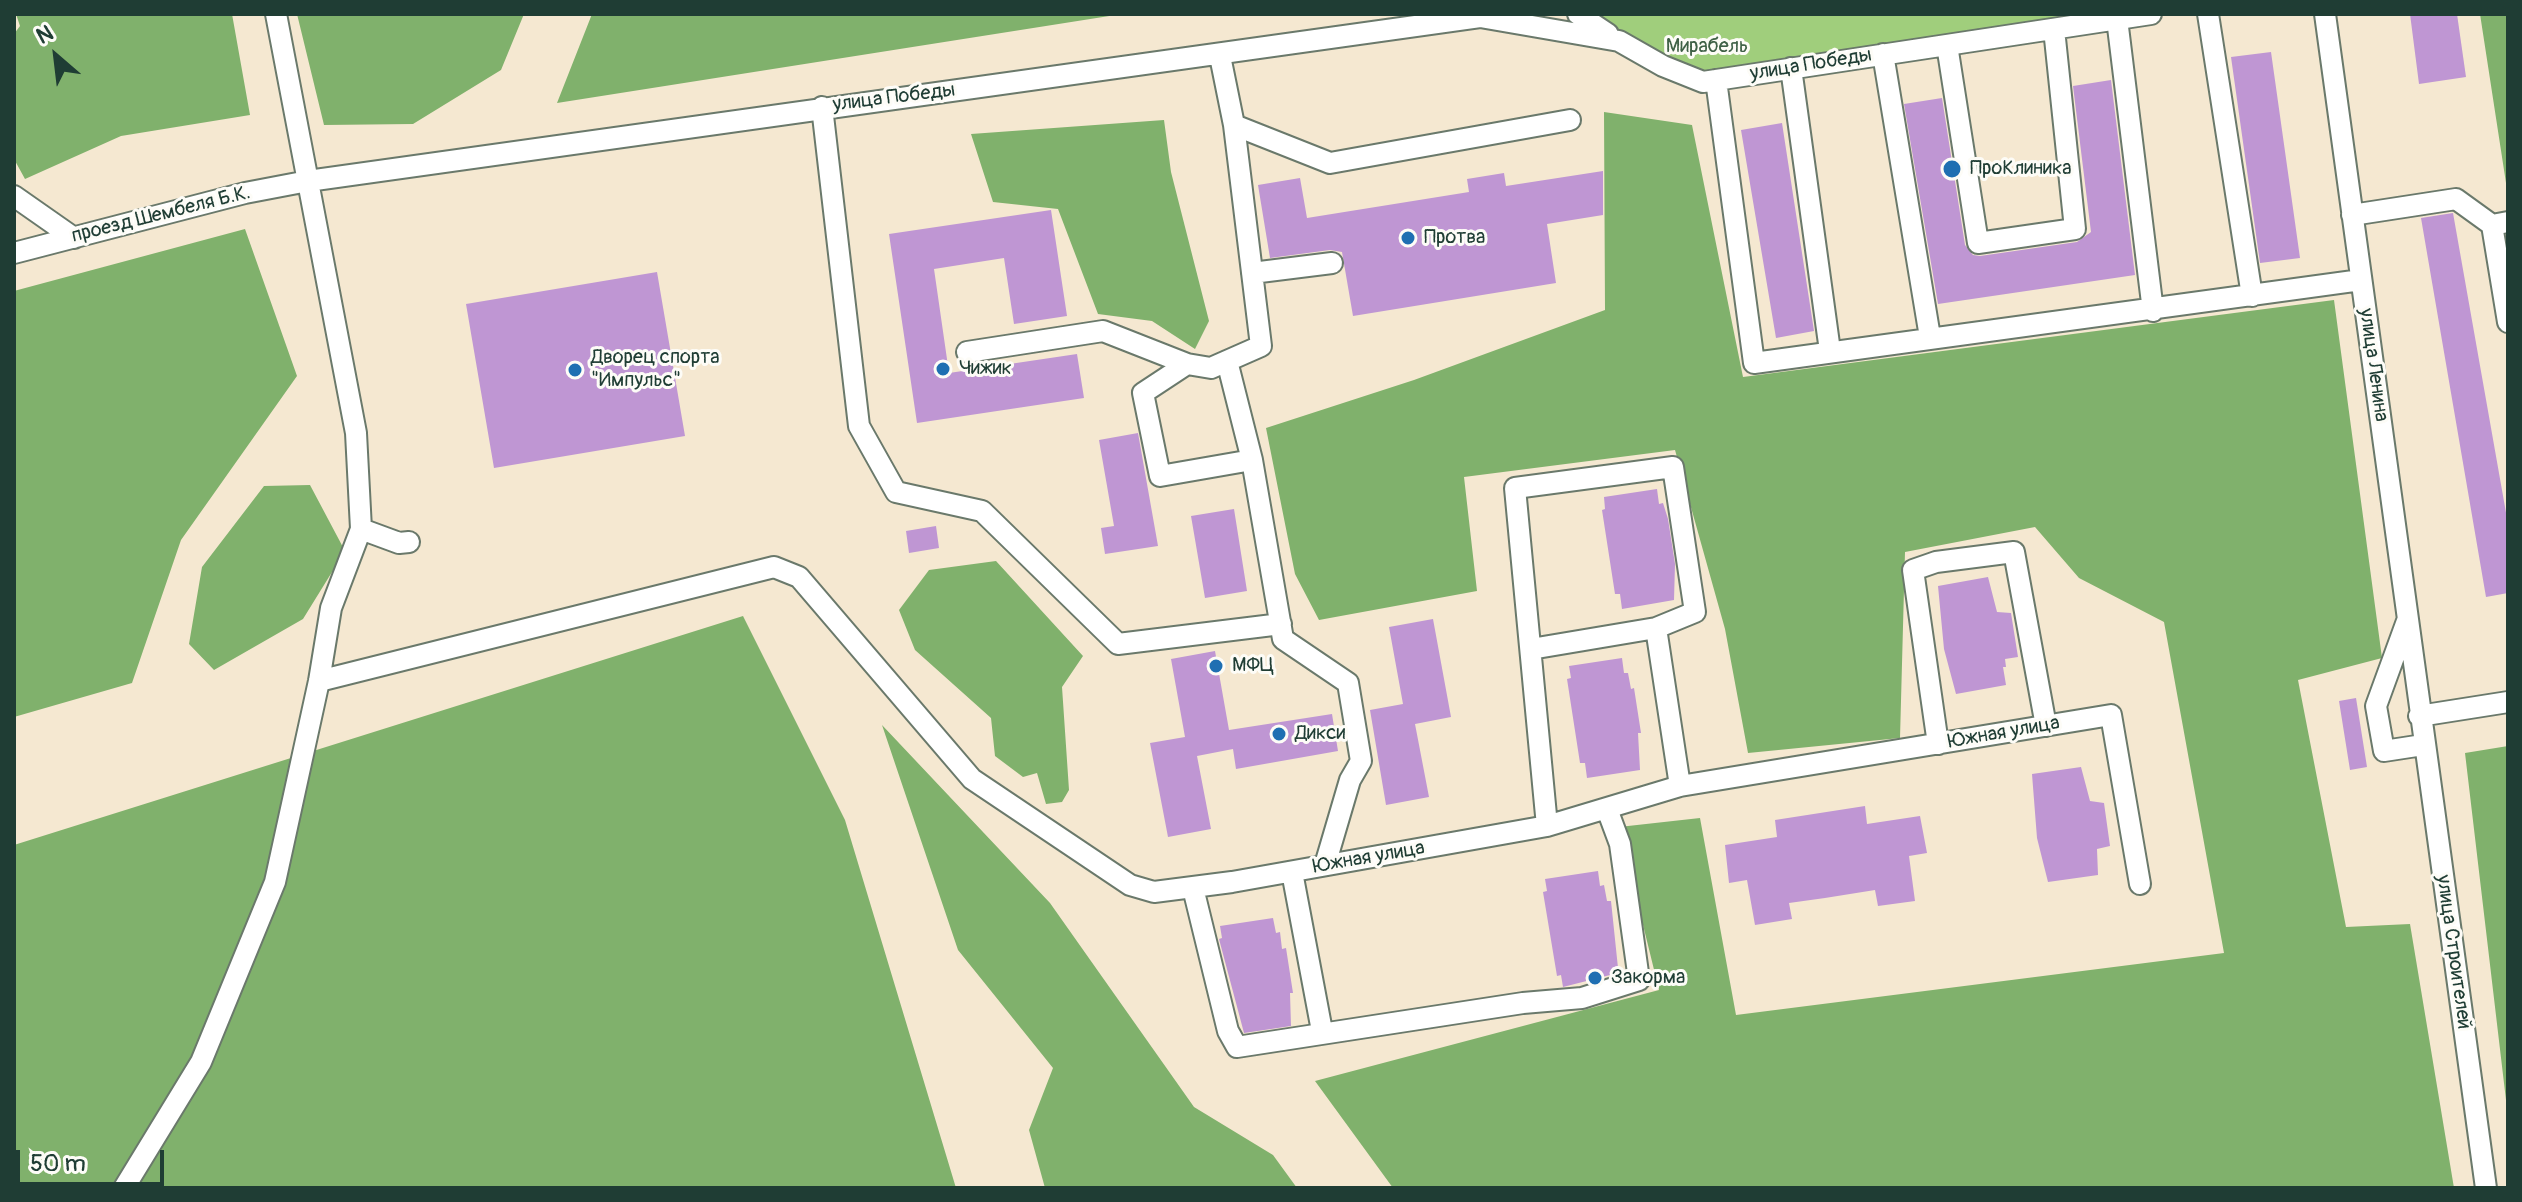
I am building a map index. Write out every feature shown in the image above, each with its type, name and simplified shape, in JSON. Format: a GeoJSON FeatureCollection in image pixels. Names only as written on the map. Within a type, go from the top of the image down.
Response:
{"type":"FeatureCollection","features":[{"type":"Feature","properties":{"kind":"street"},"geometry":{"type":"LineString","coordinates":[[124,1188],[201,1062],[275,882],[319,681],[331,608],[361,529],[356,433],[276,14]]}},
{"type":"Feature","properties":{"kind":"street"},"geometry":{"type":"LineString","coordinates":[[1578,14],[1619,41]]}},
{"type":"Feature","properties":{"kind":"street","name":"улица Победы"},"geometry":{"type":"LineString","coordinates":[[308,181],[515,155],[822,107],[1220,56],[1482,16],[1619,41],[1663,66],[1703,82],[2151,14]]}},
{"type":"Feature","properties":{"kind":"street"},"geometry":{"type":"LineString","coordinates":[[2208,14],[2252,296]]}},
{"type":"Feature","properties":{"kind":"street","name":"улица Ленина"},"geometry":{"type":"LineString","coordinates":[[2325,14],[2419,716]]}},
{"type":"Feature","properties":{"kind":"street"},"geometry":{"type":"LineString","coordinates":[[2117,19],[2153,311]]}},
{"type":"Feature","properties":{"kind":"street"},"geometry":{"type":"LineString","coordinates":[[1947,45],[1978,243],[2075,229],[2054,29]]}},
{"type":"Feature","properties":{"kind":"street"},"geometry":{"type":"LineString","coordinates":[[1883,54],[1930,337]]}},
{"type":"Feature","properties":{"kind":"street"},"geometry":{"type":"LineString","coordinates":[[967,352],[1103,331],[1187,364],[1211,368],[1261,346],[1234,125],[1220,56]]}},
{"type":"Feature","properties":{"kind":"street"},"geometry":{"type":"LineString","coordinates":[[1791,68],[1830,351]]}},
{"type":"Feature","properties":{"kind":"street"},"geometry":{"type":"LineString","coordinates":[[1716,80],[1754,363],[1930,337],[2153,311],[2361,280]]}},
{"type":"Feature","properties":{"kind":"street"},"geometry":{"type":"LineString","coordinates":[[822,107],[859,426],[896,492],[982,511],[1118,644],[1281,624]]}},
{"type":"Feature","properties":{"kind":"street"},"geometry":{"type":"LineString","coordinates":[[1234,125],[1330,163],[1570,120]]}},
{"type":"Feature","properties":{"kind":"street","name":"проезд Шембеля Б.К."},"geometry":{"type":"LineString","coordinates":[[14,253],[245,193],[308,181]]}},
{"type":"Feature","properties":{"kind":"street"},"geometry":{"type":"LineString","coordinates":[[14,196],[74,238]]}},
{"type":"Feature","properties":{"kind":"street"},"geometry":{"type":"LineString","coordinates":[[2352,215],[2456,199],[2500,224],[2508,322]]}},
{"type":"Feature","properties":{"kind":"street"},"geometry":{"type":"LineString","coordinates":[[1252,273],[1332,263]]}},
{"type":"Feature","properties":{"kind":"street"},"geometry":{"type":"LineString","coordinates":[[1227,361],[1252,460],[1283,639],[1348,683],[1361,761],[1350,780],[1325,865]]}},
{"type":"Feature","properties":{"kind":"street"},"geometry":{"type":"LineString","coordinates":[[1187,364],[1143,393],[1160,476],[1252,460]]}},
{"type":"Feature","properties":{"kind":"street"},"geometry":{"type":"LineString","coordinates":[[1531,649],[1656,628],[1695,612],[1673,467],[1515,488],[1547,826]]}},
{"type":"Feature","properties":{"kind":"street"},"geometry":{"type":"LineString","coordinates":[[361,529],[399,543],[409,542]]}},
{"type":"Feature","properties":{"kind":"street"},"geometry":{"type":"LineString","coordinates":[[1938,744],[1913,570],[1936,562],[2014,552],[2046,726]]}},
{"type":"Feature","properties":{"kind":"street","name":"Южная улица"},"geometry":{"type":"LineString","coordinates":[[319,681],[774,567],[799,577],[972,779],[1024,817],[1130,885],[1154,892],[1292,872],[1547,826],[1680,786],[2111,715],[2140,884]]}},
{"type":"Feature","properties":{"kind":"street"},"geometry":{"type":"LineString","coordinates":[[2408,618],[2376,706],[2384,751],[2423,745]]}},
{"type":"Feature","properties":{"kind":"street"},"geometry":{"type":"LineString","coordinates":[[1656,628],[1680,786]]}},
{"type":"Feature","properties":{"kind":"street"},"geometry":{"type":"LineString","coordinates":[[2419,716],[2508,702]]}},
{"type":"Feature","properties":{"kind":"street","name":"улица Строителей"},"geometry":{"type":"LineString","coordinates":[[2419,716],[2486,1188]]}},
{"type":"Feature","properties":{"kind":"street"},"geometry":{"type":"LineString","coordinates":[[1193,888],[1228,1031],[1237,1047],[1322,1031],[1582,998],[1639,980],[1620,844],[1607,809]]}},
{"type":"Feature","properties":{"kind":"street"},"geometry":{"type":"LineString","coordinates":[[1292,872],[1322,1031]]}},
{"type":"Feature","properties":{"kind":"green space"},"geometry":{"type":"Polygon","coordinates":[[[16,14],[232,14],[250,115],[121,136],[25,179],[14,159],[14,34],[20,26],[16,14]]]}},
{"type":"Feature","properties":{"kind":"green space"},"geometry":{"type":"Polygon","coordinates":[[[297,14],[524,14],[501,70],[413,124],[324,125],[297,14]]]}},
{"type":"Feature","properties":{"kind":"green space"},"geometry":{"type":"Polygon","coordinates":[[[592,14],[1122,14],[557,103],[592,14]]]}},
{"type":"Feature","properties":{"kind":"green space","name":"Мирабель"},"geometry":{"type":"Polygon","coordinates":[[[1578,14],[2151,14],[1703,82],[1578,14]]]}},
{"type":"Feature","properties":{"kind":"green space"},"geometry":{"type":"Polygon","coordinates":[[[2480,14],[2508,14],[2508,196],[2480,14]]]}},
{"type":"Feature","properties":{"kind":"green space"},"geometry":{"type":"Polygon","coordinates":[[[1604,112],[1692,125],[1743,377],[2334,300],[2382,658],[2298,680],[2346,927],[2410,924],[2454,1188],[1393,1188],[1315,1081],[1659,990],[1619,827],[1700,818],[1736,1015],[2224,953],[2164,622],[2079,578],[2035,527],[1905,552],[1900,738],[1748,753],[1725,629],[1675,450],[1464,477],[1477,591],[1319,620],[1295,574],[1266,428],[1414,380],[1605,310],[1604,112]]]}},
{"type":"Feature","properties":{"kind":"green space"},"geometry":{"type":"Polygon","coordinates":[[[1164,120],[1171,172],[1209,321],[1195,349],[1152,321],[1098,314],[1058,209],[993,202],[971,134],[1164,120]]]}},
{"type":"Feature","properties":{"kind":"green space"},"geometry":{"type":"Polygon","coordinates":[[[245,229],[297,376],[181,540],[132,683],[14,717],[14,291],[245,229]]]}},
{"type":"Feature","properties":{"kind":"green space"},"geometry":{"type":"Polygon","coordinates":[[[310,485],[345,551],[303,619],[214,670],[189,644],[202,567],[264,486],[310,485]]]}},
{"type":"Feature","properties":{"kind":"green space"},"geometry":{"type":"Polygon","coordinates":[[[996,561],[1083,656],[1062,687],[1069,790],[1062,802],[1046,804],[1037,773],[1023,777],[995,756],[991,718],[915,650],[899,610],[929,570],[996,561]]]}},
{"type":"Feature","properties":{"kind":"green space"},"geometry":{"type":"Polygon","coordinates":[[[743,616],[845,820],[956,1188],[14,1188],[14,845],[743,616]]]}},
{"type":"Feature","properties":{"kind":"green space"},"geometry":{"type":"Polygon","coordinates":[[[882,725],[1050,903],[1194,1107],[1273,1155],[1297,1188],[1045,1188],[1029,1130],[1053,1068],[958,950],[882,725]]]}},
{"type":"Feature","properties":{"kind":"green space"},"geometry":{"type":"Polygon","coordinates":[[[2508,746],[2508,1117],[2465,753],[2508,746]]]}},
{"type":"Feature","properties":{"kind":"building"},"geometry":{"type":"Polygon","coordinates":[[[2410,14],[2457,14],[2466,77],[2419,84],[2410,14]]]}},
{"type":"Feature","properties":{"kind":"building"},"geometry":{"type":"Polygon","coordinates":[[[2271,52],[2300,258],[2260,263],[2231,57],[2271,52]]]}},
{"type":"Feature","properties":{"kind":"building"},"geometry":{"type":"Polygon","coordinates":[[[2111,80],[2135,275],[1938,304],[1904,104],[1942,98],[1965,245],[1973,255],[1980,256],[2077,242],[2091,232],[2073,86],[2111,80]]]}},
{"type":"Feature","properties":{"kind":"building"},"geometry":{"type":"Polygon","coordinates":[[[1782,123],[1814,331],[1776,338],[1741,130],[1782,123]]]}},
{"type":"Feature","properties":{"kind":"building","name":"Протва"},"geometry":{"type":"Polygon","coordinates":[[[1603,171],[1603,215],[1547,224],[1556,283],[1353,316],[1342,252],[1330,250],[1270,258],[1258,185],[1300,178],[1307,218],[1469,192],[1467,179],[1504,173],[1506,186],[1603,171]]]}},
{"type":"Feature","properties":{"kind":"building"},"geometry":{"type":"Polygon","coordinates":[[[1051,210],[1067,316],[1014,324],[1004,258],[934,269],[949,373],[1077,354],[1084,398],[917,423],[889,234],[1051,210]]]}},
{"type":"Feature","properties":{"kind":"building"},"geometry":{"type":"Polygon","coordinates":[[[2453,213],[2508,524],[2508,593],[2486,597],[2421,218],[2453,213]]]}},
{"type":"Feature","properties":{"kind":"building","name":"Дворец спорта \"Импульс\""},"geometry":{"type":"Polygon","coordinates":[[[657,272],[685,436],[494,468],[466,304],[657,272]]]}},
{"type":"Feature","properties":{"kind":"building"},"geometry":{"type":"Polygon","coordinates":[[[1138,433],[1158,546],[1105,554],[1101,528],[1114,526],[1099,440],[1138,433]]]}},
{"type":"Feature","properties":{"kind":"building"},"geometry":{"type":"Polygon","coordinates":[[[1657,489],[1659,504],[1663,503],[1668,519],[1675,564],[1674,600],[1622,609],[1620,594],[1615,594],[1602,510],[1605,509],[1604,497],[1657,489]]]}},
{"type":"Feature","properties":{"kind":"building"},"geometry":{"type":"Polygon","coordinates":[[[1234,509],[1247,591],[1205,598],[1191,516],[1234,509]]]}},
{"type":"Feature","properties":{"kind":"building"},"geometry":{"type":"Polygon","coordinates":[[[936,526],[939,548],[909,553],[906,531],[936,526]]]}},
{"type":"Feature","properties":{"kind":"building"},"geometry":{"type":"Polygon","coordinates":[[[1988,577],[1997,612],[2011,613],[2018,657],[2005,659],[2006,685],[1956,694],[1944,649],[1938,586],[1988,577]]]}},
{"type":"Feature","properties":{"kind":"building"},"geometry":{"type":"Polygon","coordinates":[[[1433,619],[1451,717],[1415,724],[1429,797],[1386,805],[1370,710],[1403,704],[1389,627],[1433,619]]]}},
{"type":"Feature","properties":{"kind":"building"},"geometry":{"type":"Polygon","coordinates":[[[1215,651],[1229,730],[1332,714],[1338,751],[1236,769],[1233,749],[1197,756],[1211,829],[1168,837],[1150,743],[1185,737],[1171,659],[1215,651]]]}},
{"type":"Feature","properties":{"kind":"building"},"geometry":{"type":"Polygon","coordinates":[[[1622,658],[1624,673],[1628,673],[1631,689],[1634,688],[1641,733],[1638,733],[1640,770],[1587,778],[1585,763],[1580,763],[1567,679],[1571,678],[1569,666],[1622,658]]]}},
{"type":"Feature","properties":{"kind":"building"},"geometry":{"type":"Polygon","coordinates":[[[2356,698],[2367,767],[2350,770],[2339,701],[2356,698]]]}},
{"type":"Feature","properties":{"kind":"building"},"geometry":{"type":"Polygon","coordinates":[[[2081,767],[2090,801],[2104,803],[2110,846],[2097,849],[2098,875],[2048,882],[2037,838],[2032,774],[2081,767]]]}},
{"type":"Feature","properties":{"kind":"building"},"geometry":{"type":"Polygon","coordinates":[[[1865,806],[1867,824],[1920,816],[1927,853],[1909,856],[1915,901],[1878,906],[1875,890],[1789,903],[1792,919],[1755,925],[1747,880],[1729,883],[1725,845],[1777,837],[1775,820],[1865,806]]]}},
{"type":"Feature","properties":{"kind":"building"},"geometry":{"type":"Polygon","coordinates":[[[1598,871],[1600,886],[1604,885],[1607,901],[1611,901],[1618,968],[1614,968],[1614,974],[1563,987],[1561,975],[1557,976],[1543,892],[1547,891],[1545,879],[1598,871]]]}},
{"type":"Feature","properties":{"kind":"building"},"geometry":{"type":"Polygon","coordinates":[[[1273,918],[1276,933],[1280,932],[1282,949],[1286,948],[1293,993],[1290,993],[1291,1026],[1244,1033],[1219,939],[1222,938],[1220,926],[1273,918]]]}},
{"type":"Feature","properties":{"kind":"place","name":"ПроКлиника"},"geometry":{"type":"Point","coordinates":[1952,169]}},
{"type":"Feature","properties":{"kind":"place","name":"Протва"},"geometry":{"type":"Point","coordinates":[1408,238]}},
{"type":"Feature","properties":{"kind":"place","name":"Чижик"},"geometry":{"type":"Point","coordinates":[943,369]}},
{"type":"Feature","properties":{"kind":"place","name":"Дворец спорта \"Импульс\""},"geometry":{"type":"Point","coordinates":[575,370]}},
{"type":"Feature","properties":{"kind":"place","name":"МФЦ"},"geometry":{"type":"Point","coordinates":[1216,666]}},
{"type":"Feature","properties":{"kind":"place","name":"Дикси"},"geometry":{"type":"Point","coordinates":[1279,734]}},
{"type":"Feature","properties":{"kind":"place","name":"Закорма"},"geometry":{"type":"Point","coordinates":[1595,978]}}]}
